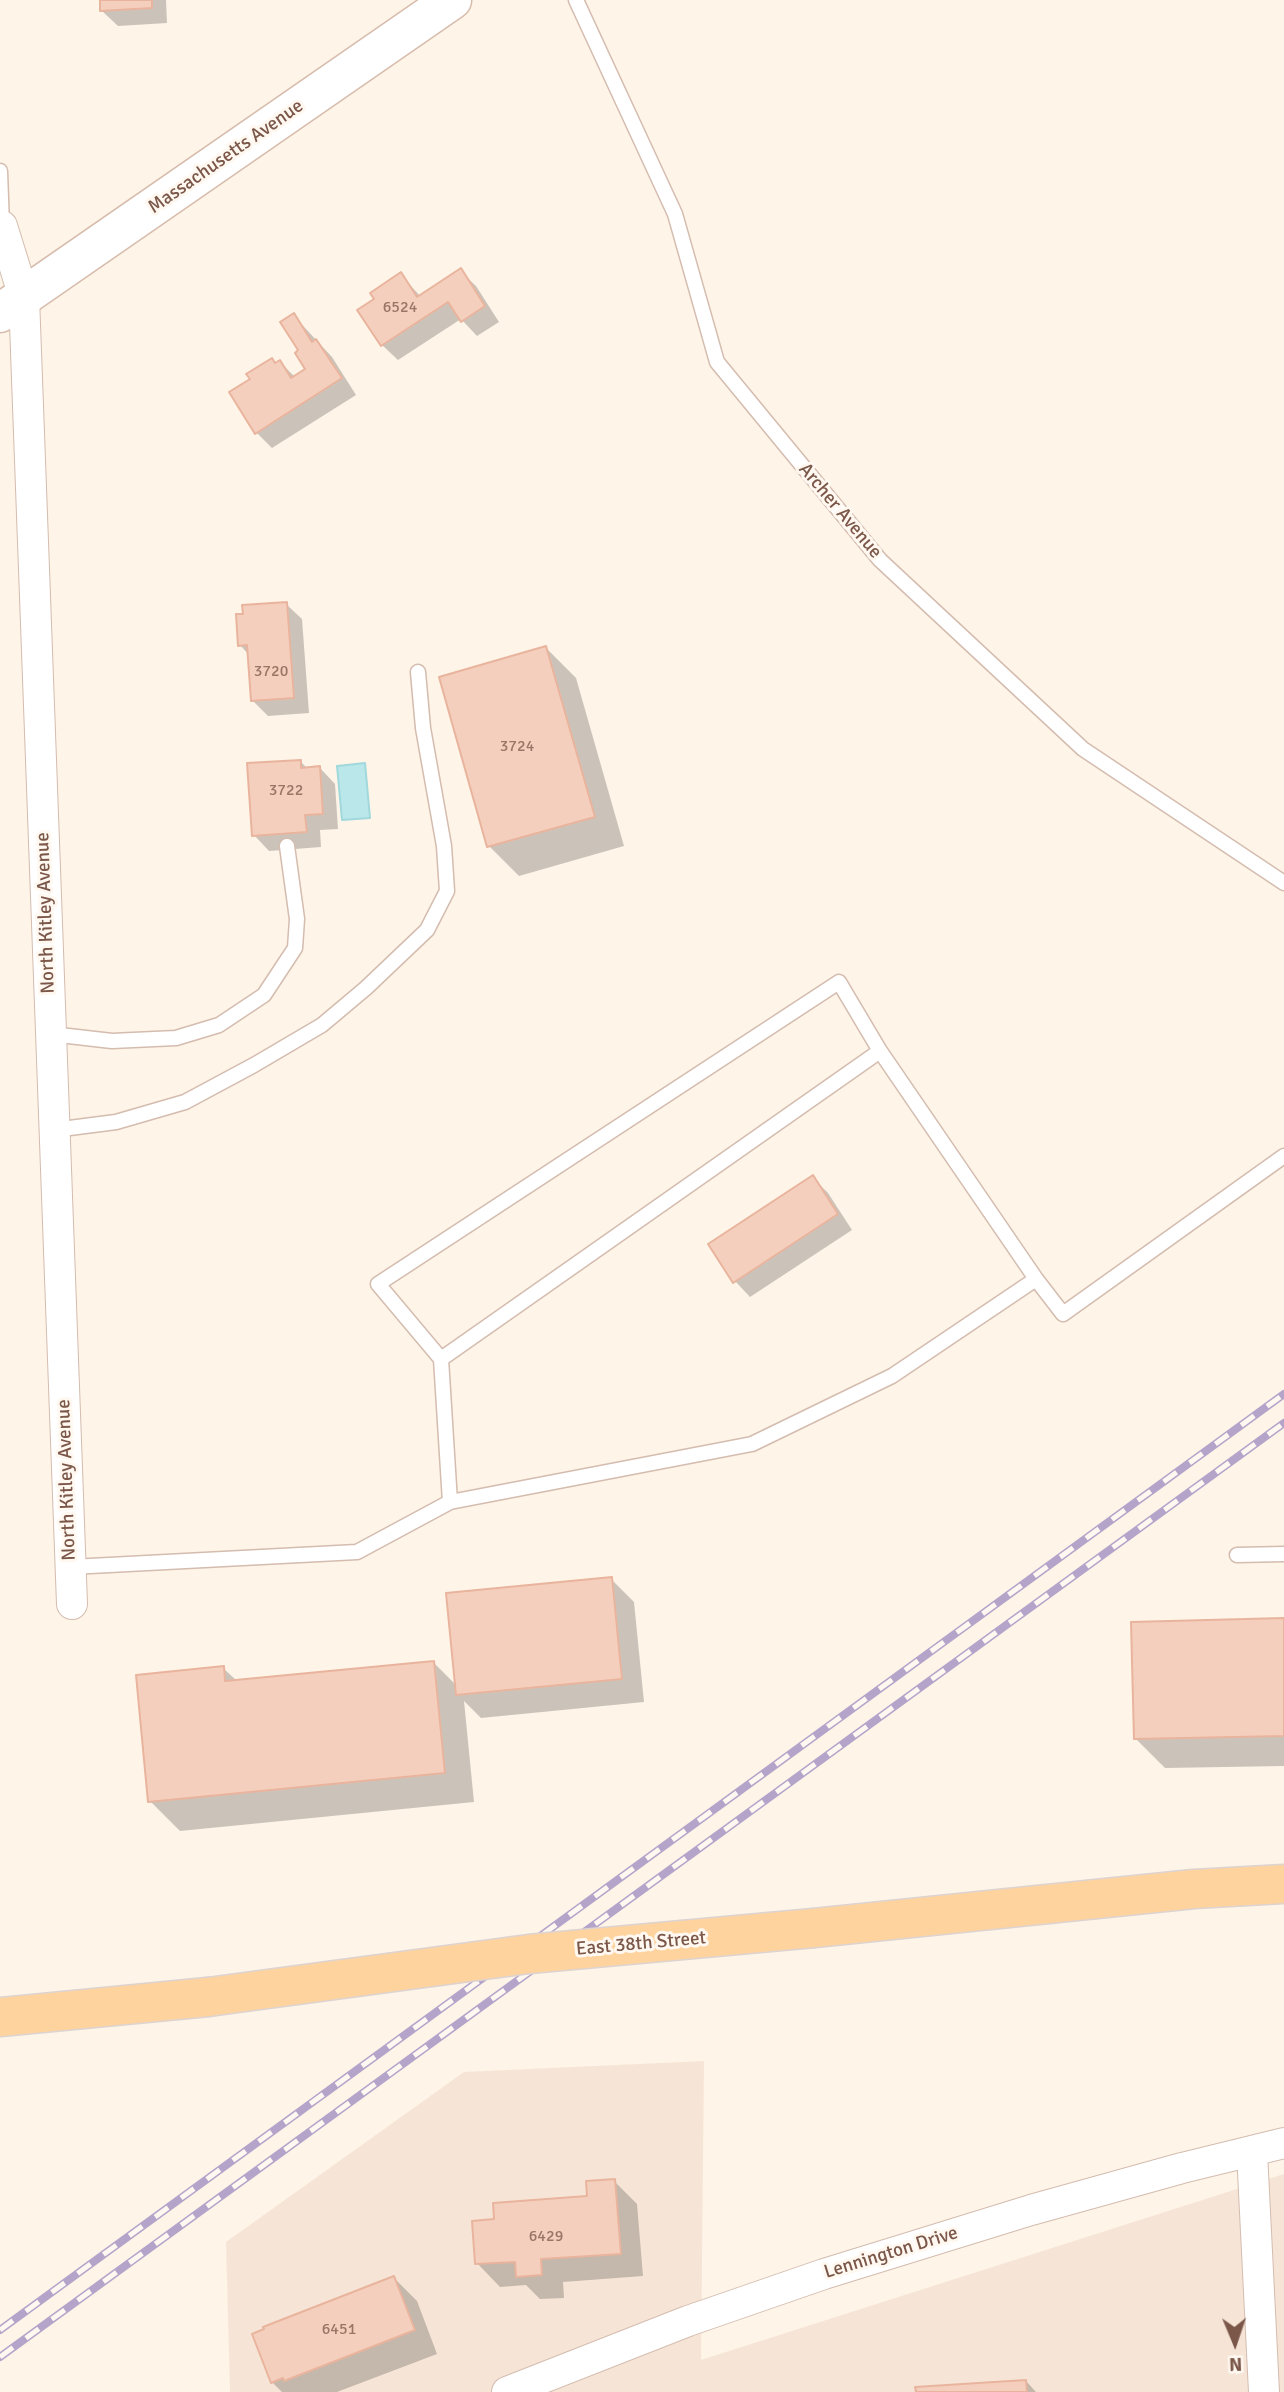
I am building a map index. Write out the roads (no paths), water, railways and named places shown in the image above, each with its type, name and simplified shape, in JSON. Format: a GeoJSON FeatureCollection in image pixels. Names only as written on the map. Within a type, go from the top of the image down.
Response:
{"type":"FeatureCollection","features":[{"type":"Feature","properties":{"kind":"main road","name":"Massachusetts Avenue"},"geometry":{"type":"LineString","coordinates":[[12,305],[452,0]]}},
{"type":"Feature","properties":{"kind":"main road","name":"East 38th Street"},"geometry":{"type":"LineString","coordinates":[[0,2017],[208,1997],[529,1954],[1181,1891],[1284,1884]]}},
{"type":"Feature","properties":{"kind":"street","name":"North Kitley Avenue"},"geometry":{"type":"LineString","coordinates":[[2,226],[12,305],[51,1034],[72,1604]]}},
{"type":"Feature","properties":{"kind":"street","name":"Lennington Drive"},"geometry":{"type":"LineString","coordinates":[[507,2392],[688,2321],[824,2274],[1031,2210],[1284,2143]]}},
{"type":"Feature","properties":{"kind":"street"},"geometry":{"type":"LineString","coordinates":[[1252,2152],[1264,2392]]}},
{"type":"Feature","properties":{"kind":"lane","name":"Archer Avenue"},"geometry":{"type":"LineString","coordinates":[[576,0],[675,214],[717,362],[880,560],[1083,749],[1284,883]]}},
{"type":"Feature","properties":{"kind":"lane"},"geometry":{"type":"LineString","coordinates":[[0,171],[2,226]]}},
{"type":"Feature","properties":{"kind":"lane"},"geometry":{"type":"LineString","coordinates":[[54,1130],[116,1122],[185,1102],[254,1065],[322,1025],[366,988],[427,929],[447,891],[444,846],[423,728],[418,672]]}},
{"type":"Feature","properties":{"kind":"lane"},"geometry":{"type":"LineString","coordinates":[[51,1034],[112,1041],[176,1038],[219,1025],[264,995],[295,948],[297,919],[287,846]]}},
{"type":"Feature","properties":{"kind":"lane"},"geometry":{"type":"LineString","coordinates":[[450,1502],[441,1359],[378,1284],[839,982],[880,1051],[1035,1279],[1063,1314],[1284,1156]]}},
{"type":"Feature","properties":{"kind":"lane"},"geometry":{"type":"LineString","coordinates":[[441,1359],[880,1051]]}},
{"type":"Feature","properties":{"kind":"lane"},"geometry":{"type":"LineString","coordinates":[[71,1567],[357,1552],[450,1502],[752,1444],[892,1376],[1035,1279]]}},
{"type":"Feature","properties":{"kind":"lane"},"geometry":{"type":"LineString","coordinates":[[1237,1555],[1284,1554]]}},
{"type":"Feature","properties":{"kind":"water"},"geometry":{"type":"Polygon","coordinates":[[[365,763],[370,818],[342,820],[337,766],[365,763]]]}},
{"type":"Feature","properties":{"kind":"railway"},"geometry":{"type":"LineString","coordinates":[[0,2330],[1284,1394]]}},
{"type":"Feature","properties":{"kind":"railway"},"geometry":{"type":"LineString","coordinates":[[0,2357],[1284,1423]]}}]}
